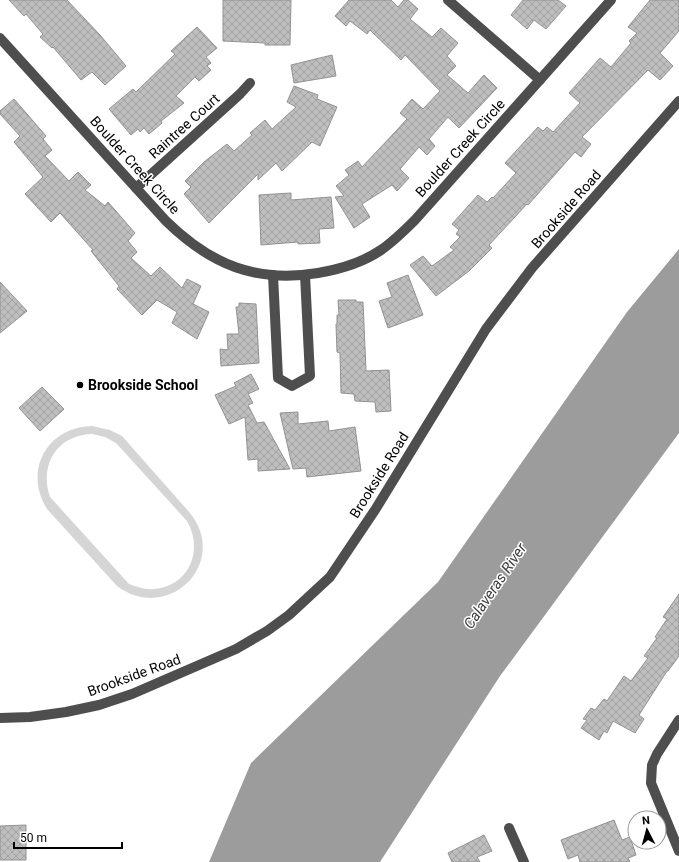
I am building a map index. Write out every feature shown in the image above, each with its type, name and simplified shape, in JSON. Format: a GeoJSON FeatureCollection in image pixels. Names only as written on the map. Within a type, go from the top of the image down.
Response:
{"type":"FeatureCollection","features":[{"type":"Feature","properties":{"kind":"street"},"geometry":{"type":"LineString","coordinates":[[448,0],[540,80]]}},
{"type":"Feature","properties":{"kind":"street","name":"Boulder Creek Circle"},"geometry":{"type":"LineString","coordinates":[[0,38],[181,236],[208,255],[224,263],[251,272],[273,275],[305,275],[344,268],[367,258],[395,239],[415,220],[611,0]]}},
{"type":"Feature","properties":{"kind":"street","name":"Raintree Court"},"geometry":{"type":"LineString","coordinates":[[136,188],[240,94],[250,83]]}},
{"type":"Feature","properties":{"kind":"street","name":"Brookside Road"},"geometry":{"type":"LineString","coordinates":[[0,718],[30,717],[66,712],[132,694],[236,649],[267,631],[289,615],[308,598],[330,577],[370,516],[486,329],[510,296],[537,262],[679,101]]}},
{"type":"Feature","properties":{"kind":"street"},"geometry":{"type":"LineString","coordinates":[[273,275],[278,378],[292,386],[310,376],[305,275]]}},
{"type":"Feature","properties":{"kind":"street"},"geometry":{"type":"LineString","coordinates":[[679,720],[657,754],[652,766],[651,783],[679,851]]}},
{"type":"Feature","properties":{"kind":"street"},"geometry":{"type":"LineString","coordinates":[[509,828],[524,862]]}},
{"type":"Feature","properties":{"kind":"shaded area"},"geometry":{"type":"Polygon","coordinates":[[[92,426],[110,430],[122,436],[190,513],[200,532],[203,551],[198,568],[188,582],[173,593],[156,598],[136,596],[117,586],[47,509],[40,495],[38,480],[39,466],[44,454],[52,443],[63,434],[76,428],[92,426]],[[92,434],[80,436],[69,440],[60,446],[49,463],[47,485],[50,497],[129,584],[148,589],[166,586],[176,581],[184,574],[190,565],[194,543],[192,532],[187,521],[116,443],[105,437],[92,434]]]}},
{"type":"Feature","properties":{"kind":"water","name":"Calaveras River"},"geometry":{"type":"Polygon","coordinates":[[[679,249],[679,433],[500,676],[380,862],[209,862],[251,763],[438,582],[627,312],[679,249]]]}},
{"type":"Feature","properties":{"kind":"building"},"geometry":{"type":"Polygon","coordinates":[[[9,0],[67,0],[100,35],[126,66],[105,85],[92,72],[81,80],[53,47],[52,48],[40,37],[43,34],[26,14],[24,16],[9,0]]]}},
{"type":"Feature","properties":{"kind":"building"},"geometry":{"type":"Polygon","coordinates":[[[223,0],[291,0],[290,45],[265,45],[265,43],[223,41],[223,0]]]}},
{"type":"Feature","properties":{"kind":"building"},"geometry":{"type":"Polygon","coordinates":[[[349,0],[391,0],[398,7],[404,0],[408,0],[418,9],[410,19],[432,37],[441,28],[458,43],[447,56],[456,66],[447,75],[468,93],[484,75],[497,88],[459,128],[448,117],[429,139],[435,146],[427,155],[419,147],[400,169],[409,178],[397,191],[392,185],[362,204],[370,217],[354,228],[335,197],[344,196],[336,186],[349,175],[345,170],[358,161],[362,167],[396,131],[407,119],[400,113],[412,99],[423,109],[440,91],[405,55],[401,60],[370,30],[367,34],[350,21],[346,26],[335,16],[349,0]]]}},
{"type":"Feature","properties":{"kind":"building"},"geometry":{"type":"Polygon","coordinates":[[[523,0],[558,0],[566,6],[546,29],[534,20],[527,29],[511,15],[523,0]]]}},
{"type":"Feature","properties":{"kind":"building"},"geometry":{"type":"Polygon","coordinates":[[[650,0],[679,0],[679,31],[660,53],[673,66],[660,80],[648,70],[582,137],[591,144],[581,157],[575,152],[528,205],[527,204],[489,245],[492,248],[469,271],[436,296],[410,265],[423,256],[432,266],[454,250],[450,247],[460,237],[456,234],[459,230],[452,224],[478,195],[487,202],[492,197],[493,198],[516,173],[505,163],[538,127],[543,131],[547,127],[553,132],[580,103],[569,93],[600,58],[611,67],[631,43],[629,41],[637,33],[628,27],[650,0]]]}},
{"type":"Feature","properties":{"kind":"building"},"geometry":{"type":"Polygon","coordinates":[[[197,27],[217,48],[206,57],[211,63],[207,66],[211,70],[199,81],[195,77],[176,96],[184,103],[161,121],[162,123],[149,134],[144,128],[140,132],[138,129],[131,135],[109,109],[133,89],[136,92],[175,54],[171,51],[197,27]]]}},
{"type":"Feature","properties":{"kind":"building"},"geometry":{"type":"Polygon","coordinates":[[[332,55],[336,76],[294,83],[291,65],[332,55]]]}},
{"type":"Feature","properties":{"kind":"building"},"geometry":{"type":"Polygon","coordinates":[[[294,86],[318,95],[317,99],[337,107],[320,146],[312,142],[282,171],[276,163],[258,180],[258,174],[209,223],[184,194],[191,187],[185,181],[204,162],[227,144],[234,151],[252,135],[250,133],[265,120],[272,129],[296,107],[287,102],[294,86]]]}},
{"type":"Feature","properties":{"kind":"building"},"geometry":{"type":"Polygon","coordinates":[[[14,99],[46,136],[43,139],[52,150],[45,156],[69,181],[78,172],[91,185],[85,190],[105,206],[108,202],[135,233],[128,241],[137,252],[131,258],[151,276],[160,267],[182,288],[187,279],[201,286],[193,304],[209,312],[197,339],[172,323],[177,312],[157,300],[142,315],[117,289],[119,286],[91,251],[93,250],[60,213],[51,222],[25,194],[43,177],[14,142],[20,136],[0,114],[0,111],[14,99]]]}},
{"type":"Feature","properties":{"kind":"building"},"geometry":{"type":"Polygon","coordinates":[[[291,193],[291,200],[331,197],[334,228],[319,229],[320,243],[298,244],[298,242],[261,245],[259,195],[291,193]]]}},
{"type":"Feature","properties":{"kind":"building"},"geometry":{"type":"Polygon","coordinates":[[[408,275],[423,315],[388,328],[379,301],[392,297],[387,283],[408,275]]]}},
{"type":"Feature","properties":{"kind":"building"},"geometry":{"type":"Polygon","coordinates":[[[0,282],[27,311],[0,333],[0,282]]]}},
{"type":"Feature","properties":{"kind":"building"},"geometry":{"type":"Polygon","coordinates":[[[338,300],[356,300],[356,302],[363,302],[366,371],[389,370],[391,411],[376,412],[375,402],[355,401],[354,394],[341,393],[340,353],[337,352],[336,324],[337,315],[339,315],[338,300]]]}},
{"type":"Feature","properties":{"kind":"building"},"geometry":{"type":"Polygon","coordinates":[[[239,303],[256,304],[259,363],[221,366],[220,349],[228,350],[227,334],[239,334],[236,307],[239,307],[239,303]]]}},
{"type":"Feature","properties":{"kind":"building"},"geometry":{"type":"Polygon","coordinates":[[[251,374],[259,389],[248,394],[253,403],[248,405],[257,423],[264,422],[290,469],[258,471],[258,459],[248,460],[245,417],[229,424],[215,395],[236,386],[234,383],[251,374]]]}},
{"type":"Feature","properties":{"kind":"building"},"geometry":{"type":"Polygon","coordinates":[[[42,387],[64,409],[40,431],[19,408],[42,387]]]}},
{"type":"Feature","properties":{"kind":"building"},"geometry":{"type":"Polygon","coordinates":[[[298,412],[298,424],[328,421],[329,431],[355,427],[361,471],[307,477],[306,468],[293,469],[280,413],[298,412]]]}},
{"type":"Feature","properties":{"kind":"building"},"geometry":{"type":"Polygon","coordinates":[[[679,594],[679,656],[667,671],[639,715],[644,719],[635,733],[613,721],[607,733],[604,731],[599,740],[581,728],[587,720],[583,719],[591,708],[595,710],[604,699],[607,701],[624,676],[631,681],[648,658],[644,656],[657,638],[655,637],[667,619],[663,617],[679,594]]]}},
{"type":"Feature","properties":{"kind":"building"},"geometry":{"type":"Polygon","coordinates":[[[614,820],[622,840],[627,838],[627,850],[634,850],[636,855],[628,858],[630,862],[580,862],[578,855],[568,859],[561,840],[614,820]]]}},
{"type":"Feature","properties":{"kind":"building"},"geometry":{"type":"Polygon","coordinates":[[[26,825],[26,860],[0,860],[0,826],[26,825]]]}},
{"type":"Feature","properties":{"kind":"building"},"geometry":{"type":"Polygon","coordinates":[[[484,835],[492,851],[477,857],[480,862],[452,862],[448,853],[484,835]]]}},
{"type":"Feature","properties":{"kind":"place","name":"Brookside School"},"geometry":{"type":"Point","coordinates":[80,385]}}]}
